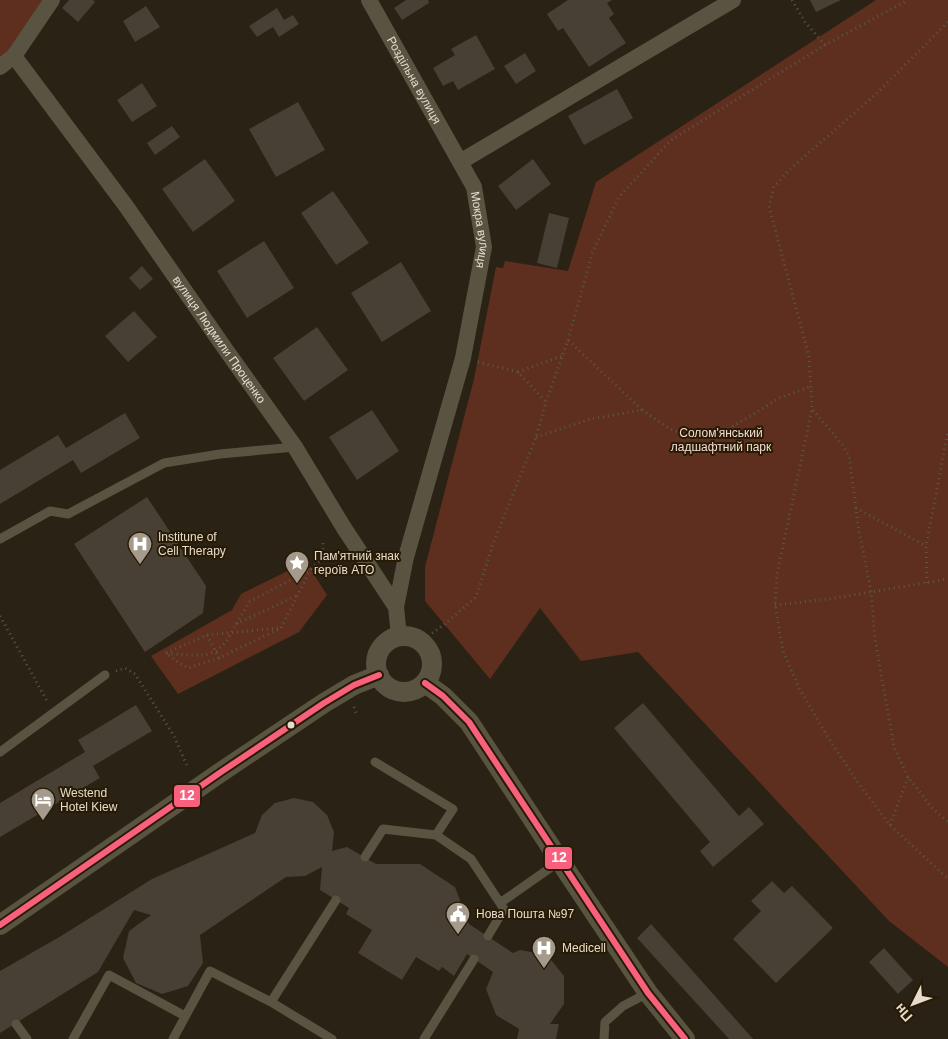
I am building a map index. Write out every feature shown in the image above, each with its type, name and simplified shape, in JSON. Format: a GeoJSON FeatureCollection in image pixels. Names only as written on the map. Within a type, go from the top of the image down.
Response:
{"type":"FeatureCollection","features":[{"type":"Feature","properties":{"kind":"street"},"geometry":{"type":"LineString","coordinates":[[0,67],[14,56],[52,0]]}},
{"type":"Feature","properties":{"kind":"street","name":"Роздільна вулиця"},"geometry":{"type":"LineString","coordinates":[[368,0],[460,162]]}},
{"type":"Feature","properties":{"kind":"street"},"geometry":{"type":"LineString","coordinates":[[460,162],[733,0]]}},
{"type":"Feature","properties":{"kind":"street","name":"вулиця Людмили Проценко"},"geometry":{"type":"LineString","coordinates":[[14,56],[126,206],[295,447],[344,528],[396,607],[398,636]]}},
{"type":"Feature","properties":{"kind":"street","name":"Мокра вулиця"},"geometry":{"type":"LineString","coordinates":[[396,607],[406,557],[463,358],[484,247],[474,187],[460,162]]}},
{"type":"Feature","properties":{"kind":"street"},"geometry":{"type":"LineString","coordinates":[[398,636],[416,638],[423,643],[432,658],[430,675],[425,683],[410,692],[392,690],[385,685],[376,670],[378,652],[383,645],[398,636]]}},
{"type":"Feature","properties":{"kind":"street"},"geometry":{"type":"LineString","coordinates":[[0,926],[221,772],[324,703],[354,685],[378,675]]}},
{"type":"Feature","properties":{"kind":"street"},"geometry":{"type":"LineString","coordinates":[[425,683],[443,696],[469,722],[648,993],[685,1039]]}},
{"type":"Feature","properties":{"kind":"lane"},"geometry":{"type":"LineString","coordinates":[[0,539],[50,511],[68,514],[164,462],[220,454],[295,447]]}},
{"type":"Feature","properties":{"kind":"lane"},"geometry":{"type":"LineString","coordinates":[[0,752],[105,675]]}},
{"type":"Feature","properties":{"kind":"lane"},"geometry":{"type":"LineString","coordinates":[[375,762],[453,809],[436,835]]}},
{"type":"Feature","properties":{"kind":"lane"},"geometry":{"type":"LineString","coordinates":[[365,858],[383,829],[436,835],[471,859],[500,902],[504,910],[488,936]]}},
{"type":"Feature","properties":{"kind":"lane"},"geometry":{"type":"LineString","coordinates":[[500,902],[560,861]]}},
{"type":"Feature","properties":{"kind":"lane"},"geometry":{"type":"LineString","coordinates":[[271,1002],[336,900]]}},
{"type":"Feature","properties":{"kind":"lane"},"geometry":{"type":"LineString","coordinates":[[424,1039],[474,959]]}},
{"type":"Feature","properties":{"kind":"lane"},"geometry":{"type":"LineString","coordinates":[[173,1039],[210,970],[271,1002],[332,1039]]}},
{"type":"Feature","properties":{"kind":"lane"},"geometry":{"type":"LineString","coordinates":[[73,1039],[109,975],[185,1016]]}},
{"type":"Feature","properties":{"kind":"lane"},"geometry":{"type":"LineString","coordinates":[[604,1039],[605,1022],[623,1006],[648,993]]}},
{"type":"Feature","properties":{"kind":"lane"},"geometry":{"type":"LineString","coordinates":[[16,1024],[27,1039]]}},
{"type":"Feature","properties":{"kind":"path"},"geometry":{"type":"LineString","coordinates":[[792,0],[805,22],[825,46]]}},
{"type":"Feature","properties":{"kind":"path"},"geometry":{"type":"LineString","coordinates":[[428,636],[476,597],[493,544],[536,437],[568,340],[593,251],[619,197],[671,140],[825,46],[908,0]]}},
{"type":"Feature","properties":{"kind":"path"},"geometry":{"type":"LineString","coordinates":[[948,22],[874,95],[788,171],[774,187],[769,206],[809,357],[812,386],[812,409],[777,574],[775,605],[783,651],[800,688],[859,784],[890,826],[948,879]]}},
{"type":"Feature","properties":{"kind":"path"},"geometry":{"type":"LineString","coordinates":[[568,340],[642,410],[670,429],[695,438],[719,434],[779,398],[812,386]]}},
{"type":"Feature","properties":{"kind":"path"},"geometry":{"type":"LineString","coordinates":[[518,372],[562,356]]}},
{"type":"Feature","properties":{"kind":"path"},"geometry":{"type":"LineString","coordinates":[[463,358],[518,372],[546,402]]}},
{"type":"Feature","properties":{"kind":"path"},"geometry":{"type":"LineString","coordinates":[[812,409],[841,443],[849,456],[859,531],[871,591],[875,638],[894,747],[908,777],[933,809],[948,822]]}},
{"type":"Feature","properties":{"kind":"path"},"geometry":{"type":"LineString","coordinates":[[536,437],[591,420],[642,410]]}},
{"type":"Feature","properties":{"kind":"path"},"geometry":{"type":"LineString","coordinates":[[927,583],[926,546],[948,431]]}},
{"type":"Feature","properties":{"kind":"path"},"geometry":{"type":"LineString","coordinates":[[856,508],[926,546]]}},
{"type":"Feature","properties":{"kind":"path"},"geometry":{"type":"LineString","coordinates":[[166,653],[205,655],[216,651],[226,642],[249,602],[311,569],[323,558],[323,540]]}},
{"type":"Feature","properties":{"kind":"path"},"geometry":{"type":"LineString","coordinates":[[166,653],[188,668],[219,658],[281,628],[311,569]]}},
{"type":"Feature","properties":{"kind":"path"},"geometry":{"type":"LineString","coordinates":[[775,605],[948,579]]}},
{"type":"Feature","properties":{"kind":"path"},"geometry":{"type":"LineString","coordinates":[[236,624],[297,596]]}},
{"type":"Feature","properties":{"kind":"path"},"geometry":{"type":"LineString","coordinates":[[0,616],[54,713]]}},
{"type":"Feature","properties":{"kind":"path"},"geometry":{"type":"LineString","coordinates":[[166,653],[207,635],[281,628]]}},
{"type":"Feature","properties":{"kind":"path"},"geometry":{"type":"LineString","coordinates":[[207,635],[219,658]]}},
{"type":"Feature","properties":{"kind":"path"},"geometry":{"type":"LineString","coordinates":[[105,675],[125,668],[135,674],[174,736],[188,768]]}},
{"type":"Feature","properties":{"kind":"path"},"geometry":{"type":"LineString","coordinates":[[890,826],[908,777]]}},
{"type":"Feature","properties":{"kind":"green space"},"geometry":{"type":"Polygon","coordinates":[[[0,0],[52,0],[0,67],[0,0]]]}},
{"type":"Feature","properties":{"kind":"green space","name":"Солом'янський ладшафтний парк"},"geometry":{"type":"Polygon","coordinates":[[[876,0],[948,0],[948,967],[889,921],[638,652],[581,661],[540,608],[490,679],[425,601],[425,567],[474,379],[496,267],[503,268],[505,261],[568,271],[596,182],[876,0]]]}},
{"type":"Feature","properties":{"kind":"green space"},"geometry":{"type":"Polygon","coordinates":[[[306,562],[327,595],[299,632],[178,694],[151,656],[232,610],[241,594],[306,562]]]}},
{"type":"Feature","properties":{"kind":"building"},"geometry":{"type":"Polygon","coordinates":[[[69,0],[93,0],[95,2],[78,22],[62,8],[69,0]]]}},
{"type":"Feature","properties":{"kind":"building"},"geometry":{"type":"Polygon","coordinates":[[[406,0],[428,0],[429,3],[402,20],[394,8],[406,0]]]}},
{"type":"Feature","properties":{"kind":"building"},"geometry":{"type":"Polygon","coordinates":[[[568,0],[612,0],[607,3],[614,14],[609,18],[626,43],[589,67],[563,28],[558,31],[547,14],[568,0]]]}},
{"type":"Feature","properties":{"kind":"building"},"geometry":{"type":"Polygon","coordinates":[[[810,0],[841,0],[816,12],[810,0]]]}},
{"type":"Feature","properties":{"kind":"building"},"geometry":{"type":"Polygon","coordinates":[[[146,6],[160,27],[135,42],[123,21],[146,6]]]}},
{"type":"Feature","properties":{"kind":"building"},"geometry":{"type":"Polygon","coordinates":[[[277,8],[284,20],[293,15],[299,24],[279,37],[273,27],[257,37],[249,26],[277,8]]]}},
{"type":"Feature","properties":{"kind":"building"},"geometry":{"type":"Polygon","coordinates":[[[476,35],[495,69],[458,90],[453,81],[443,86],[433,68],[455,55],[451,49],[476,35]]]}},
{"type":"Feature","properties":{"kind":"building"},"geometry":{"type":"Polygon","coordinates":[[[525,53],[536,71],[516,84],[504,66],[525,53]]]}},
{"type":"Feature","properties":{"kind":"building"},"geometry":{"type":"Polygon","coordinates":[[[142,83],[157,106],[132,122],[117,100],[142,83]]]}},
{"type":"Feature","properties":{"kind":"building"},"geometry":{"type":"Polygon","coordinates":[[[617,89],[633,118],[584,145],[568,116],[617,89]]]}},
{"type":"Feature","properties":{"kind":"building"},"geometry":{"type":"Polygon","coordinates":[[[298,102],[325,150],[276,177],[249,129],[298,102]]]}},
{"type":"Feature","properties":{"kind":"building"},"geometry":{"type":"Polygon","coordinates":[[[172,126],[180,137],[155,155],[147,143],[172,126]]]}},
{"type":"Feature","properties":{"kind":"building"},"geometry":{"type":"Polygon","coordinates":[[[205,159],[235,201],[193,232],[162,189],[205,159]]]}},
{"type":"Feature","properties":{"kind":"building"},"geometry":{"type":"Polygon","coordinates":[[[533,159],[551,184],[516,210],[498,186],[533,159]]]}},
{"type":"Feature","properties":{"kind":"building"},"geometry":{"type":"Polygon","coordinates":[[[333,191],[369,243],[336,265],[301,213],[333,191]]]}},
{"type":"Feature","properties":{"kind":"building"},"geometry":{"type":"Polygon","coordinates":[[[549,213],[569,218],[557,268],[537,263],[549,213]]]}},
{"type":"Feature","properties":{"kind":"building"},"geometry":{"type":"Polygon","coordinates":[[[264,241],[294,288],[247,318],[217,271],[264,241]]]}},
{"type":"Feature","properties":{"kind":"building"},"geometry":{"type":"Polygon","coordinates":[[[401,262],[431,311],[382,342],[351,293],[401,262]]]}},
{"type":"Feature","properties":{"kind":"building"},"geometry":{"type":"Polygon","coordinates":[[[142,266],[153,279],[140,290],[129,278],[142,266]]]}},
{"type":"Feature","properties":{"kind":"building"},"geometry":{"type":"Polygon","coordinates":[[[134,311],[157,337],[128,362],[105,336],[134,311]]]}},
{"type":"Feature","properties":{"kind":"building"},"geometry":{"type":"Polygon","coordinates":[[[317,327],[348,370],[304,401],[273,358],[317,327]]]}},
{"type":"Feature","properties":{"kind":"building"},"geometry":{"type":"Polygon","coordinates":[[[372,410],[399,451],[357,480],[329,437],[372,410]]]}},
{"type":"Feature","properties":{"kind":"building"},"geometry":{"type":"Polygon","coordinates":[[[125,413],[140,438],[81,473],[73,460],[0,504],[0,470],[58,435],[66,448],[125,413]]]}},
{"type":"Feature","properties":{"kind":"building","name":"Institune of Cell Therapy"},"geometry":{"type":"Polygon","coordinates":[[[147,497],[206,586],[203,613],[145,652],[74,544],[147,497]]]}},
{"type":"Feature","properties":{"kind":"building"},"geometry":{"type":"Polygon","coordinates":[[[643,703],[739,816],[749,807],[764,824],[713,867],[700,851],[710,842],[614,728],[643,703]]]}},
{"type":"Feature","properties":{"kind":"building"},"geometry":{"type":"Polygon","coordinates":[[[136,705],[152,731],[93,766],[100,778],[0,837],[0,803],[85,752],[78,740],[136,705]]]}},
{"type":"Feature","properties":{"kind":"building"},"geometry":{"type":"Polygon","coordinates":[[[294,798],[313,802],[327,815],[334,832],[332,851],[347,847],[376,864],[420,864],[455,887],[469,924],[513,953],[520,950],[547,955],[564,976],[564,1004],[550,1024],[559,1024],[556,1039],[517,1039],[519,1029],[496,1015],[486,989],[493,972],[467,954],[454,976],[442,967],[439,971],[416,957],[402,980],[358,953],[372,930],[346,914],[349,908],[320,890],[322,867],[305,876],[286,877],[200,935],[203,963],[188,986],[162,994],[136,983],[123,958],[129,931],[151,915],[134,910],[98,972],[0,1033],[0,971],[61,936],[152,879],[255,833],[262,815],[275,803],[294,798]]]}},
{"type":"Feature","properties":{"kind":"building"},"geometry":{"type":"Polygon","coordinates":[[[772,881],[784,893],[792,886],[833,928],[776,983],[733,939],[761,911],[751,901],[772,881]]]}},
{"type":"Feature","properties":{"kind":"building"},"geometry":{"type":"Polygon","coordinates":[[[651,924],[753,1039],[729,1039],[637,938],[651,924]]]}},
{"type":"Feature","properties":{"kind":"building"},"geometry":{"type":"Polygon","coordinates":[[[884,948],[913,980],[898,994],[869,962],[884,948]]]}},
{"type":"Feature","properties":{"kind":"transit line","name":"12"},"geometry":{"type":"LineString","coordinates":[[0,925],[324,703],[354,685],[379,675]]}},
{"type":"Feature","properties":{"kind":"transit line","name":"12"},"geometry":{"type":"LineString","coordinates":[[425,683],[443,696],[469,722],[648,993],[685,1039]]}},
{"type":"Feature","properties":{"kind":"place","name":"Institune of Cell Therapy"},"geometry":{"type":"Point","coordinates":[140,565]}},
{"type":"Feature","properties":{"kind":"place","name":"Пам'ятний знак героїв АТО"},"geometry":{"type":"Point","coordinates":[297,584]}},
{"type":"Feature","properties":{"kind":"place","name":"Westend Hotel Kiew"},"geometry":{"type":"Point","coordinates":[43,821]}},
{"type":"Feature","properties":{"kind":"place","name":"Нова Пошта №97"},"geometry":{"type":"Point","coordinates":[458,935]}},
{"type":"Feature","properties":{"kind":"place","name":"Medicell"},"geometry":{"type":"Point","coordinates":[544,969]}}]}
